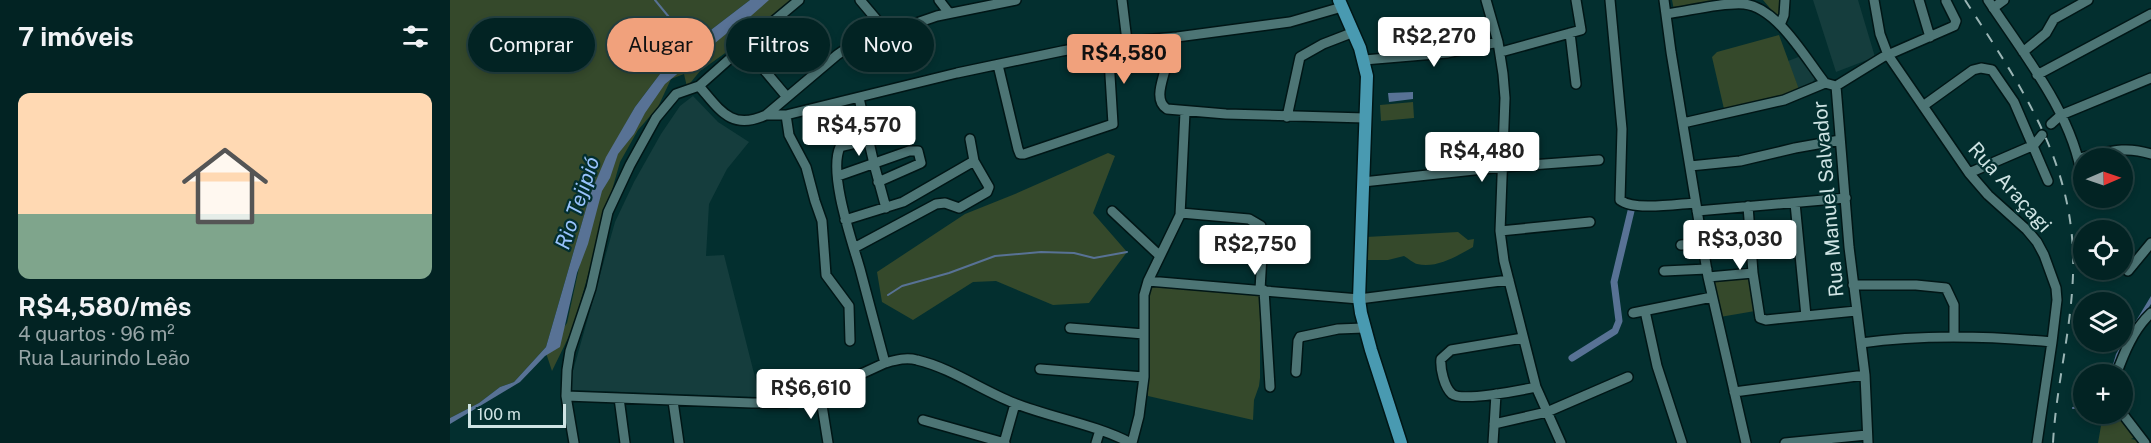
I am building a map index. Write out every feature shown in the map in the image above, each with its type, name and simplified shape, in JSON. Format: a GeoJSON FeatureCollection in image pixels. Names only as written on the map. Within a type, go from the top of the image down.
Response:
{"type":"FeatureCollection","features":[{"type":"Feature","properties":{"kind":"main road"},"geometry":{"type":"LineString","coordinates":[[1341,3],[1364,60],[1367,87],[1359,299],[1364,328],[1401,443]]}},
{"type":"Feature","properties":{"kind":"street"},"geometry":{"type":"LineString","coordinates":[[777,18],[799,0]]}},
{"type":"Feature","properties":{"kind":"street"},"geometry":{"type":"LineString","coordinates":[[860,0],[875,18]]}},
{"type":"Feature","properties":{"kind":"street"},"geometry":{"type":"LineString","coordinates":[[939,0],[949,13]]}},
{"type":"Feature","properties":{"kind":"street"},"geometry":{"type":"LineString","coordinates":[[931,18],[1016,0]]}},
{"type":"Feature","properties":{"kind":"street"},"geometry":{"type":"LineString","coordinates":[[1122,0],[1127,41]]}},
{"type":"Feature","properties":{"kind":"street"},"geometry":{"type":"LineString","coordinates":[[1486,0],[1501,52],[1505,98],[1500,231],[1509,280],[1536,387],[1562,443]]}},
{"type":"Feature","properties":{"kind":"street"},"geometry":{"type":"LineString","coordinates":[[1501,52],[1581,30],[1576,0]]}},
{"type":"Feature","properties":{"kind":"street"},"geometry":{"type":"LineString","coordinates":[[1610,0],[1622,129],[1620,198],[1623,203],[1639,206],[1748,206],[1846,198]]}},
{"type":"Feature","properties":{"kind":"street"},"geometry":{"type":"LineString","coordinates":[[1664,0],[1707,273],[1746,443]]}},
{"type":"Feature","properties":{"kind":"street"},"geometry":{"type":"LineString","coordinates":[[1780,25],[1784,15],[1785,0]]}},
{"type":"Feature","properties":{"kind":"street","name":"Rua Araçagi"},"geometry":{"type":"LineString","coordinates":[[1874,0],[1880,34],[1888,55],[1969,173],[1988,195],[2027,230],[2044,255],[2056,288],[2056,314],[2052,342]]}},
{"type":"Feature","properties":{"kind":"street"},"geometry":{"type":"LineString","coordinates":[[1919,0],[1930,37]]}},
{"type":"Feature","properties":{"kind":"street"},"geometry":{"type":"LineString","coordinates":[[2004,0],[1990,4],[2023,52],[2061,115],[2075,148]]}},
{"type":"Feature","properties":{"kind":"street"},"geometry":{"type":"LineString","coordinates":[[2023,52],[2046,33],[2054,19],[2088,0]]}},
{"type":"Feature","properties":{"kind":"street"},"geometry":{"type":"LineString","coordinates":[[1836,86],[1852,74],[1888,55],[1956,23],[1946,1]]}},
{"type":"Feature","properties":{"kind":"street"},"geometry":{"type":"LineString","coordinates":[[699,86],[731,119],[752,120],[766,115],[786,115],[998,64],[1107,43],[1177,37],[1290,22],[1341,3]]}},
{"type":"Feature","properties":{"kind":"street","name":"Rua Manuel Salvador"},"geometry":{"type":"LineString","coordinates":[[1666,14],[1745,4],[1763,10],[1780,25],[1825,83],[1836,86],[1868,439]]}},
{"type":"Feature","properties":{"kind":"street"},"geometry":{"type":"LineString","coordinates":[[2037,75],[2151,14]]}},
{"type":"Feature","properties":{"kind":"street"},"geometry":{"type":"LineString","coordinates":[[1287,117],[1300,57],[1323,44],[1354,32]]}},
{"type":"Feature","properties":{"kind":"street"},"geometry":{"type":"LineString","coordinates":[[1570,33],[1576,84]]}},
{"type":"Feature","properties":{"kind":"street"},"geometry":{"type":"LineString","coordinates":[[1364,60],[1447,53],[1498,42]]}},
{"type":"Feature","properties":{"kind":"street"},"geometry":{"type":"LineString","coordinates":[[998,64],[1018,151],[1023,154],[1113,124],[1107,43]]}},
{"type":"Feature","properties":{"kind":"street"},"geometry":{"type":"LineString","coordinates":[[766,115],[842,52]]}},
{"type":"Feature","properties":{"kind":"street"},"geometry":{"type":"LineString","coordinates":[[574,443],[566,396],[567,370],[570,351],[591,288],[608,212],[630,165],[657,118],[676,94],[699,86],[726,62]]}},
{"type":"Feature","properties":{"kind":"street"},"geometry":{"type":"LineString","coordinates":[[1923,106],[1973,70],[1987,68],[1992,70],[2008,93],[2034,145],[2048,181]]}},
{"type":"Feature","properties":{"kind":"street"},"geometry":{"type":"LineString","coordinates":[[1165,70],[1160,96],[1161,104],[1167,109],[1287,117],[1365,118]]}},
{"type":"Feature","properties":{"kind":"street"},"geometry":{"type":"LineString","coordinates":[[766,72],[787,97]]}},
{"type":"Feature","properties":{"kind":"street"},"geometry":{"type":"LineString","coordinates":[[2051,124],[2061,115],[2151,78]]}},
{"type":"Feature","properties":{"kind":"street"},"geometry":{"type":"LineString","coordinates":[[1683,123],[1784,99],[1825,83]]}},
{"type":"Feature","properties":{"kind":"street"},"geometry":{"type":"LineString","coordinates":[[859,98],[886,208]]}},
{"type":"Feature","properties":{"kind":"street"},"geometry":{"type":"LineString","coordinates":[[566,396],[786,403],[804,400],[885,363],[904,359],[928,363],[1016,404],[1100,430],[1132,443],[1139,416],[1143,377],[1143,308],[1148,281],[1181,213],[1185,111]]}},
{"type":"Feature","properties":{"kind":"street"},"geometry":{"type":"LineString","coordinates":[[786,115],[790,139],[806,167],[814,201],[822,221],[826,275],[849,306],[850,341]]}},
{"type":"Feature","properties":{"kind":"street"},"geometry":{"type":"LineString","coordinates":[[1969,173],[2034,145],[2042,135]]}},
{"type":"Feature","properties":{"kind":"street"},"geometry":{"type":"LineString","coordinates":[[854,248],[939,203],[959,208],[987,192],[988,186],[974,161],[970,139]]}},
{"type":"Feature","properties":{"kind":"street"},"geometry":{"type":"LineString","coordinates":[[869,140],[840,147],[838,176],[845,220],[885,363]]}},
{"type":"Feature","properties":{"kind":"street"},"geometry":{"type":"LineString","coordinates":[[1690,166],[1740,161],[1840,140]]}},
{"type":"Feature","properties":{"kind":"street"},"geometry":{"type":"LineString","coordinates":[[838,176],[914,150],[918,151],[921,163],[879,182]]}},
{"type":"Feature","properties":{"kind":"street"},"geometry":{"type":"LineString","coordinates":[[2133,150],[2151,154]]}},
{"type":"Feature","properties":{"kind":"street"},"geometry":{"type":"LineString","coordinates":[[1363,182],[1502,167],[1599,160]]}},
{"type":"Feature","properties":{"kind":"street"},"geometry":{"type":"LineString","coordinates":[[845,220],[886,208],[919,194],[974,161]]}},
{"type":"Feature","properties":{"kind":"street"},"geometry":{"type":"LineString","coordinates":[[1795,203],[1806,316]]}},
{"type":"Feature","properties":{"kind":"street"},"geometry":{"type":"LineString","coordinates":[[1748,206],[1761,319],[1856,311]]}},
{"type":"Feature","properties":{"kind":"street"},"geometry":{"type":"LineString","coordinates":[[1112,211],[1160,256]]}},
{"type":"Feature","properties":{"kind":"street"},"geometry":{"type":"LineString","coordinates":[[1181,213],[1249,219],[1261,226],[1263,237],[1262,290],[1270,387]]}},
{"type":"Feature","properties":{"kind":"street"},"geometry":{"type":"LineString","coordinates":[[1500,231],[1590,222]]}},
{"type":"Feature","properties":{"kind":"street"},"geometry":{"type":"LineString","coordinates":[[1681,244],[1702,243]]}},
{"type":"Feature","properties":{"kind":"street"},"geometry":{"type":"LineString","coordinates":[[2133,265],[2151,243]]}},
{"type":"Feature","properties":{"kind":"street"},"geometry":{"type":"LineString","coordinates":[[1664,271],[1754,273]]}},
{"type":"Feature","properties":{"kind":"street"},"geometry":{"type":"LineString","coordinates":[[1148,281],[1359,299],[1509,280]]}},
{"type":"Feature","properties":{"kind":"street"},"geometry":{"type":"LineString","coordinates":[[1853,285],[1916,285],[1947,288],[1954,305],[1954,337]]}},
{"type":"Feature","properties":{"kind":"street"},"geometry":{"type":"LineString","coordinates":[[1633,314],[1712,297]]}},
{"type":"Feature","properties":{"kind":"street"},"geometry":{"type":"LineString","coordinates":[[1645,311],[1657,366],[1682,443]]}},
{"type":"Feature","properties":{"kind":"street"},"geometry":{"type":"LineString","coordinates":[[2120,364],[2126,348],[2140,325],[2151,313]]}},
{"type":"Feature","properties":{"kind":"street"},"geometry":{"type":"LineString","coordinates":[[1070,328],[1144,334]]}},
{"type":"Feature","properties":{"kind":"street"},"geometry":{"type":"LineString","coordinates":[[1296,372],[1300,337],[1338,329],[1364,328]]}},
{"type":"Feature","properties":{"kind":"street"},"geometry":{"type":"LineString","coordinates":[[1861,343],[1908,338],[1954,337],[2002,337],[2052,342],[2037,443]]}},
{"type":"Feature","properties":{"kind":"street"},"geometry":{"type":"LineString","coordinates":[[1523,338],[1451,350],[1442,359],[1442,371],[1452,394],[1462,396],[1496,394],[1536,387]]}},
{"type":"Feature","properties":{"kind":"street"},"geometry":{"type":"LineString","coordinates":[[1040,369],[1143,377]]}},
{"type":"Feature","properties":{"kind":"street"},"geometry":{"type":"LineString","coordinates":[[1734,392],[1864,375]]}},
{"type":"Feature","properties":{"kind":"street"},"geometry":{"type":"LineString","coordinates":[[1494,424],[1547,412],[1628,377]]}},
{"type":"Feature","properties":{"kind":"street"},"geometry":{"type":"LineString","coordinates":[[820,393],[828,443]]}},
{"type":"Feature","properties":{"kind":"street"},"geometry":{"type":"LineString","coordinates":[[1493,443],[1496,394]]}},
{"type":"Feature","properties":{"kind":"street"},"geometry":{"type":"LineString","coordinates":[[619,398],[626,443]]}},
{"type":"Feature","properties":{"kind":"street"},"geometry":{"type":"LineString","coordinates":[[674,401],[679,443]]}},
{"type":"Feature","properties":{"kind":"street"},"geometry":{"type":"LineString","coordinates":[[923,420],[1004,443],[1016,404]]}},
{"type":"Feature","properties":{"kind":"street"},"geometry":{"type":"LineString","coordinates":[[2130,424],[2145,443]]}},
{"type":"Feature","properties":{"kind":"street"},"geometry":{"type":"LineString","coordinates":[[1096,443],[1100,430]]}},
{"type":"Feature","properties":{"kind":"street"},"geometry":{"type":"LineString","coordinates":[[1785,443],[1868,439]]}},
{"type":"Feature","properties":{"kind":"shaded area","name":"Rio Tejipió"},"geometry":{"type":"Polygon","coordinates":[[[750,0],[769,0],[749,18],[726,18],[750,0]]]}},
{"type":"Feature","properties":{"kind":"shaded area"},"geometry":{"type":"Polygon","coordinates":[[[1813,0],[1858,0],[1875,57],[1836,72],[1813,0]]]}},
{"type":"Feature","properties":{"kind":"shaded area","name":"Rio Tejipió"},"geometry":{"type":"Polygon","coordinates":[[[726,18],[726,34],[714,44],[714,28],[726,18]]]}},
{"type":"Feature","properties":{"kind":"shaded area"},"geometry":{"type":"Polygon","coordinates":[[[1801,56],[1815,78],[1811,85],[1799,90],[1788,61],[1801,56]]]}},
{"type":"Feature","properties":{"kind":"shaded area","name":"Rio Tejipió"},"geometry":{"type":"Polygon","coordinates":[[[661,72],[680,72],[665,84],[634,134],[618,154],[610,178],[602,191],[588,244],[577,273],[560,347],[545,356],[520,382],[450,424],[450,418],[479,403],[500,387],[514,382],[546,347],[590,195],[606,157],[635,107],[661,72]]]}},
{"type":"Feature","properties":{"kind":"shaded area"},"geometry":{"type":"Polygon","coordinates":[[[1413,92],[1413,99],[1389,102],[1388,93],[1413,92]]]}},
{"type":"Feature","properties":{"kind":"shaded area"},"geometry":{"type":"Polygon","coordinates":[[[693,96],[718,122],[749,142],[727,169],[709,204],[706,256],[724,255],[760,397],[571,390],[571,378],[615,222],[661,134],[680,106],[693,96]]]}},
{"type":"Feature","properties":{"kind":"shaded area"},"geometry":{"type":"Polygon","coordinates":[[[2151,296],[2151,304],[2133,331],[2133,326],[2151,296]]]}},
{"type":"Feature","properties":{"kind":"shaded area"},"geometry":{"type":"Polygon","coordinates":[[[2123,352],[2118,364],[2113,364],[2116,354],[2123,352]]]}},
{"type":"Feature","properties":{"kind":"green space"},"geometry":{"type":"Polygon","coordinates":[[[450,0],[750,0],[714,28],[714,18],[607,18],[607,72],[661,72],[635,107],[607,157],[590,195],[546,347],[514,382],[500,387],[479,403],[450,418],[450,0]]]}},
{"type":"Feature","properties":{"kind":"green space"},"geometry":{"type":"Polygon","coordinates":[[[767,0],[794,0],[772,18],[743,18],[767,0]]]}},
{"type":"Feature","properties":{"kind":"green space"},"geometry":{"type":"Polygon","coordinates":[[[1672,0],[1731,0],[1674,10],[1672,0]]]}},
{"type":"Feature","properties":{"kind":"green space"},"geometry":{"type":"Polygon","coordinates":[[[1763,0],[1784,0],[1780,20],[1763,0]]]}},
{"type":"Feature","properties":{"kind":"green space"},"geometry":{"type":"Polygon","coordinates":[[[726,31],[726,52],[714,61],[714,40],[726,31]]]}},
{"type":"Feature","properties":{"kind":"green space"},"geometry":{"type":"Polygon","coordinates":[[[1779,35],[1800,92],[1724,109],[1712,57],[1717,52],[1779,35]]]}},
{"type":"Feature","properties":{"kind":"green space"},"geometry":{"type":"Polygon","coordinates":[[[672,72],[699,72],[687,87],[684,74],[671,79],[658,107],[638,130],[620,162],[573,328],[552,371],[546,353],[567,323],[582,254],[605,171],[672,72]]]}},
{"type":"Feature","properties":{"kind":"green space"},"geometry":{"type":"Polygon","coordinates":[[[1413,102],[1414,118],[1381,121],[1380,105],[1413,102]]]}},
{"type":"Feature","properties":{"kind":"green space"},"geometry":{"type":"Polygon","coordinates":[[[1108,153],[1115,156],[1093,213],[1127,252],[1089,303],[1053,305],[996,281],[973,282],[913,320],[882,302],[877,272],[965,214],[1108,153]]]}},
{"type":"Feature","properties":{"kind":"green space"},"geometry":{"type":"Polygon","coordinates":[[[1458,232],[1468,240],[1474,239],[1473,247],[1439,263],[1417,264],[1404,256],[1388,260],[1366,260],[1366,237],[1458,232]]]}},
{"type":"Feature","properties":{"kind":"green space"},"geometry":{"type":"Polygon","coordinates":[[[1751,276],[1755,311],[1720,317],[1713,283],[1715,280],[1751,276]]]}},
{"type":"Feature","properties":{"kind":"green space"},"geometry":{"type":"Polygon","coordinates":[[[1151,286],[1260,293],[1260,378],[1254,400],[1253,420],[1148,396],[1148,298],[1151,286]]]}},
{"type":"Feature","properties":{"kind":"green space"},"geometry":{"type":"Polygon","coordinates":[[[2101,424],[2124,424],[2135,437],[2131,439],[2138,443],[2098,443],[2101,424]]]}},
{"type":"Feature","properties":{"kind":"waterway"},"geometry":{"type":"LineString","coordinates":[[655,0],[670,18]]}},
{"type":"Feature","properties":{"kind":"waterway"},"geometry":{"type":"LineString","coordinates":[[1572,358],[1615,331],[1619,321],[1614,282],[1631,211]]}},
{"type":"Feature","properties":{"kind":"waterway"},"geometry":{"type":"LineString","coordinates":[[888,295],[902,286],[949,273],[995,256],[1041,252],[1074,253],[1094,258],[1127,252]]}},
{"type":"Feature","properties":{"kind":"railway"},"geometry":{"type":"LineString","coordinates":[[1965,0],[2006,65],[2042,129],[2056,163],[2066,198],[2072,235],[2072,296],[2053,443]]}}]}
